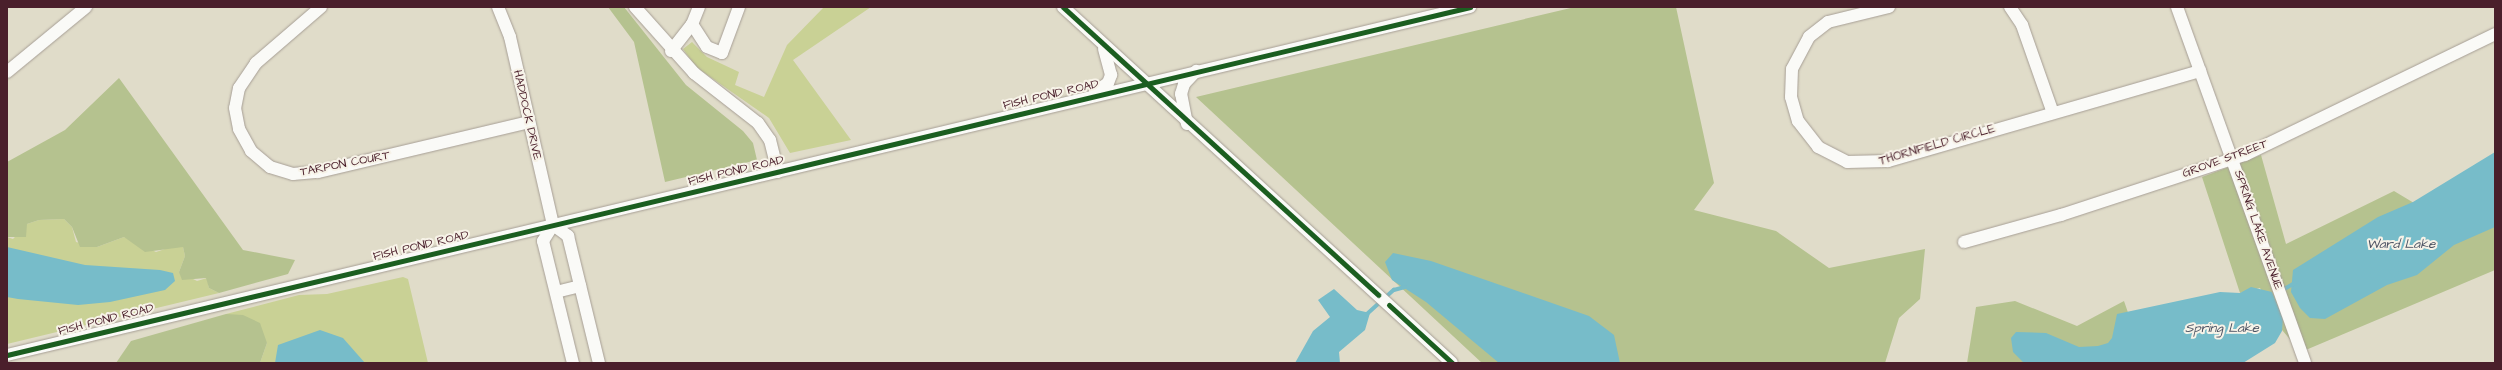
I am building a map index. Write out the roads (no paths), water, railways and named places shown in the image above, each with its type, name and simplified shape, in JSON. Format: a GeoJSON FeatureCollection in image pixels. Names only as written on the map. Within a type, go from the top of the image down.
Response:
{"type":"FeatureCollection","features":[{"type":"Feature","properties":{"kind":"street"},"geometry":{"type":"LineString","coordinates":[[7,72],[86,7]]}},
{"type":"Feature","properties":{"kind":"street","name":"TARPON COURT"},"geometry":{"type":"LineString","coordinates":[[321,7],[256,63],[239,88],[235,108],[239,129],[250,151],[270,167],[293,174],[318,172],[529,122]]}},
{"type":"Feature","properties":{"kind":"street","name":"HADDOCK DRIVE"},"geometry":{"type":"LineString","coordinates":[[498,7],[510,37],[553,225]]}},
{"type":"Feature","properties":{"kind":"street"},"geometry":{"type":"LineString","coordinates":[[635,7],[671,51],[694,73],[758,122],[770,140],[778,172]]}},
{"type":"Feature","properties":{"kind":"street"},"geometry":{"type":"LineString","coordinates":[[671,51],[692,24],[699,7]]}},
{"type":"Feature","properties":{"kind":"street"},"geometry":{"type":"LineString","coordinates":[[692,24],[707,47],[722,53],[739,7]]}},
{"type":"Feature","properties":{"kind":"street"},"geometry":{"type":"LineString","coordinates":[[1063,7],[1143,83],[1452,363]]}},
{"type":"Feature","properties":{"kind":"street","name":"FISH POND ROAD"},"geometry":{"type":"LineString","coordinates":[[7,355],[778,172],[1143,83],[1470,7]]}},
{"type":"Feature","properties":{"kind":"street","name":"THORNFIELD CIRCLE"},"geometry":{"type":"LineString","coordinates":[[1889,7],[1828,22],[1808,37],[1796,58],[1790,78],[1794,113],[1811,140],[1828,154],[1859,164],[1884,162],[2052,110],[2200,70]]}},
{"type":"Feature","properties":{"kind":"street"},"geometry":{"type":"LineString","coordinates":[[2010,7],[2022,25],[2052,110]]}},
{"type":"Feature","properties":{"kind":"street","name":"SPRING LAKE AVENUE"},"geometry":{"type":"LineString","coordinates":[[2177,7],[2233,159],[2276,285],[2284,303],[2305,363]]}},
{"type":"Feature","properties":{"kind":"street","name":"GROVE STREET"},"geometry":{"type":"LineString","coordinates":[[1964,242],[2061,215],[2233,159],[2495,34]]}},
{"type":"Feature","properties":{"kind":"street"},"geometry":{"type":"LineString","coordinates":[[1087,97],[1108,83],[1111,75],[1103,46]]}},
{"type":"Feature","properties":{"kind":"street"},"geometry":{"type":"LineString","coordinates":[[1188,124],[1181,94],[1184,84],[1196,71]]}},
{"type":"Feature","properties":{"kind":"street"},"geometry":{"type":"LineString","coordinates":[[573,363],[543,241],[553,225],[568,236],[599,363]]}},
{"type":"Feature","properties":{"kind":"street"},"geometry":{"type":"LineString","coordinates":[[556,292],[580,286]]}},
{"type":"Feature","properties":{"kind":"water","name":"Ward Lake"},"geometry":{"type":"Polygon","coordinates":[[[2495,152],[2495,227],[2454,245],[2417,275],[2387,285],[2325,319],[2310,318],[2300,308],[2291,292],[2293,270],[2378,217],[2413,202],[2495,152]]]}},
{"type":"Feature","properties":{"kind":"water"},"geometry":{"type":"Polygon","coordinates":[[[7,247],[85,265],[160,270],[173,273],[175,281],[165,290],[110,302],[78,305],[7,297],[7,247]]]}},
{"type":"Feature","properties":{"kind":"water"},"geometry":{"type":"Polygon","coordinates":[[[1393,253],[1431,261],[1589,316],[1614,335],[1620,363],[1499,363],[1426,302],[1392,280],[1385,262],[1393,253]]]}},
{"type":"Feature","properties":{"kind":"water","name":"Spring Lake"},"geometry":{"type":"Polygon","coordinates":[[[2251,287],[2272,292],[2283,318],[2282,331],[2275,343],[2243,363],[2024,363],[2013,352],[2011,338],[2016,332],[2046,333],[2079,347],[2098,346],[2108,343],[2112,338],[2117,314],[2220,292],[2240,293],[2251,287]]]}},
{"type":"Feature","properties":{"kind":"water"},"geometry":{"type":"Polygon","coordinates":[[[1334,289],[1357,310],[1370,313],[1365,330],[1339,352],[1340,363],[1295,363],[1313,331],[1330,317],[1318,300],[1334,289]]]}},
{"type":"Feature","properties":{"kind":"water"},"geometry":{"type":"Polygon","coordinates":[[[320,330],[343,338],[365,363],[275,363],[278,345],[320,330]]]}},
{"type":"Feature","properties":{"kind":"waterway"},"geometry":{"type":"LineString","coordinates":[[2281,291],[2295,283]]}},
{"type":"Feature","properties":{"kind":"waterway"},"geometry":{"type":"LineString","coordinates":[[1367,314],[1394,290],[1405,287]]}}]}
